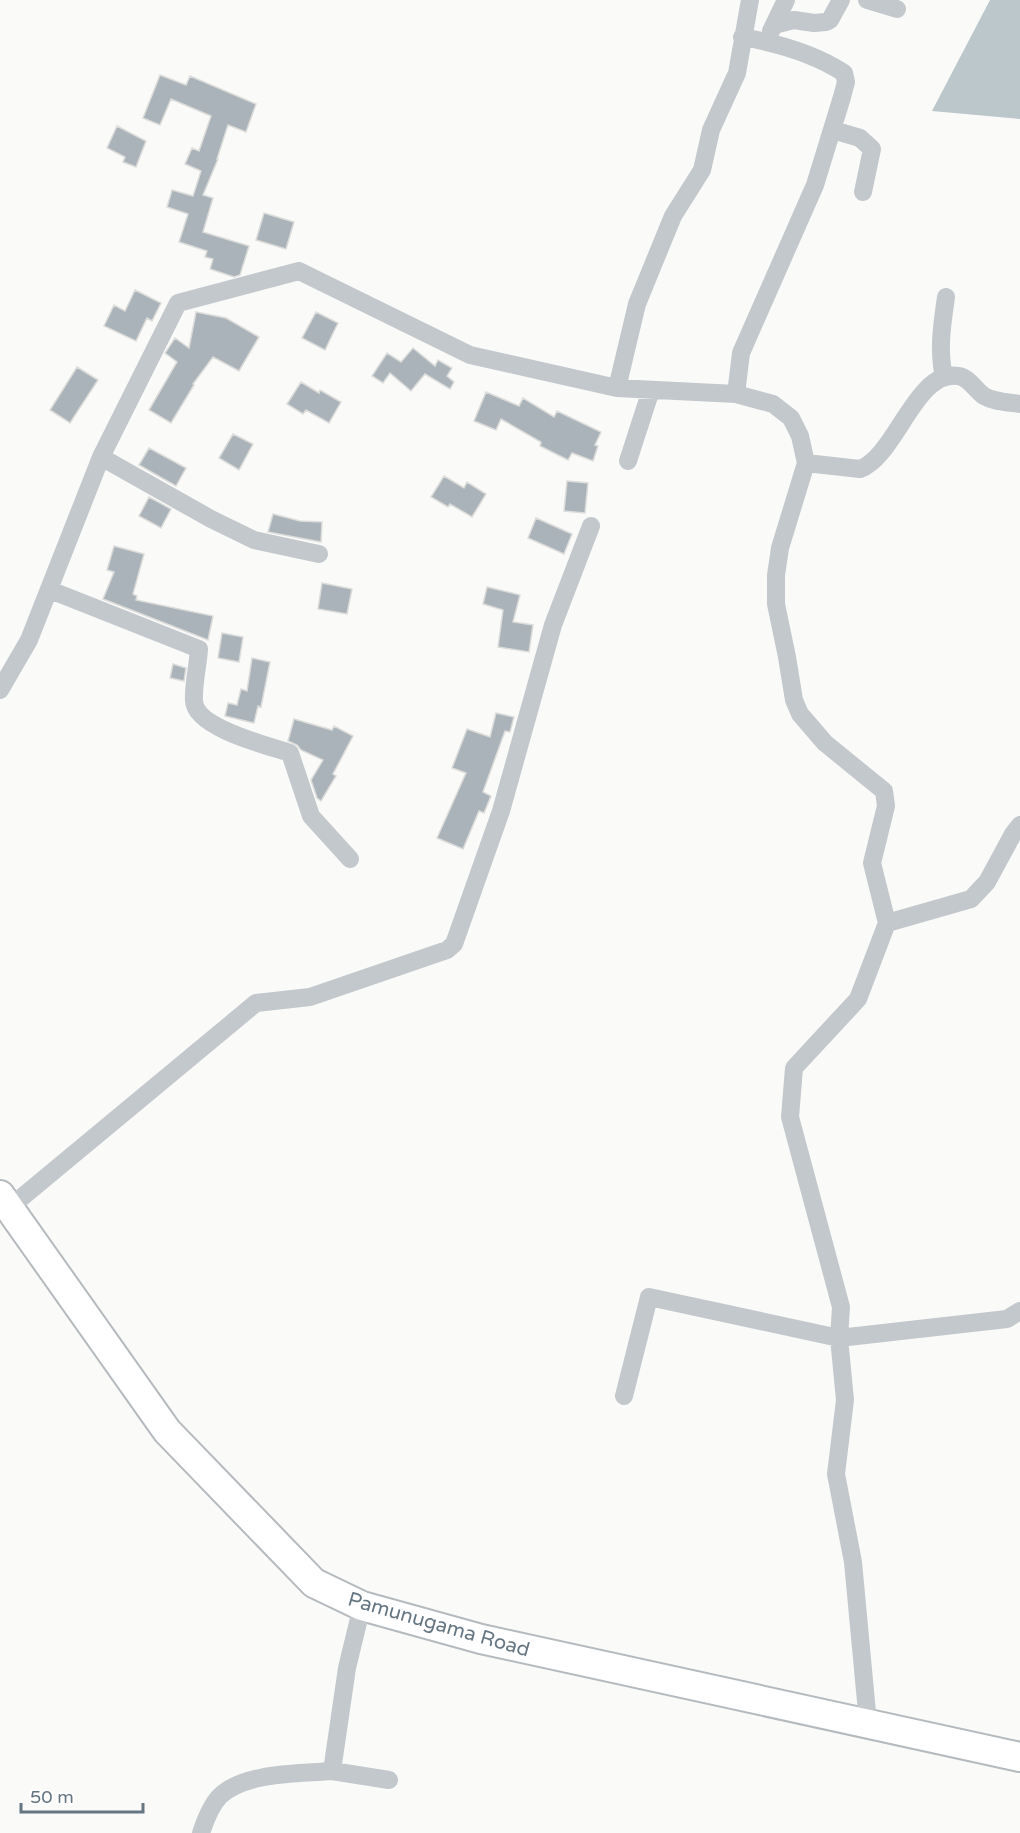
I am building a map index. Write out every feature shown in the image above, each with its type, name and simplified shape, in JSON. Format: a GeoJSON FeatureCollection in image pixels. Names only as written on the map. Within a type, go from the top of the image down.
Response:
{"type":"FeatureCollection","features":[{"type":"Feature","properties":{"kind":"main road","name":"Pamunugama Road"},"geometry":{"type":"LineString","coordinates":[[4,1202],[167,1431],[314,1583],[362,1606],[481,1639],[1020,1756]]}},
{"type":"Feature","properties":{"kind":"street"},"geometry":{"type":"LineString","coordinates":[[617,388],[637,304],[673,216],[702,170],[711,130],[737,73],[750,0]]}},
{"type":"Feature","properties":{"kind":"street"},"geometry":{"type":"LineString","coordinates":[[770,33],[786,0]]}},
{"type":"Feature","properties":{"kind":"street"},"geometry":{"type":"LineString","coordinates":[[742,37],[770,33],[794,20],[826,22],[830,20],[842,0]]}},
{"type":"Feature","properties":{"kind":"street"},"geometry":{"type":"LineString","coordinates":[[867,0],[897,9]]}},
{"type":"Feature","properties":{"kind":"street"},"geometry":{"type":"LineString","coordinates":[[736,394],[741,353],[815,185],[846,82],[844,73],[770,33]]}},
{"type":"Feature","properties":{"kind":"street"},"geometry":{"type":"LineString","coordinates":[[833,130],[860,138],[872,149],[863,192]]}},
{"type":"Feature","properties":{"kind":"street"},"geometry":{"type":"LineString","coordinates":[[0,690],[29,640],[101,457],[178,303],[299,271],[470,355],[617,388],[736,394],[773,404],[790,418],[800,436],[806,463],[780,548],[776,575],[776,604],[794,700],[800,714],[825,743],[884,791],[886,806],[872,863],[887,923],[858,999],[794,1068],[790,1117],[841,1307],[839,1338],[845,1400],[836,1474],[853,1562],[868,1723]]}},
{"type":"Feature","properties":{"kind":"street"},"geometry":{"type":"LineString","coordinates":[[944,377],[940,363],[940,340],[946,297]]}},
{"type":"Feature","properties":{"kind":"street"},"geometry":{"type":"LineString","coordinates":[[806,463],[860,469],[868,466],[885,448],[922,394],[944,377],[957,375],[996,401],[1020,404]]}},
{"type":"Feature","properties":{"kind":"street"},"geometry":{"type":"LineString","coordinates":[[628,461],[651,390]]}},
{"type":"Feature","properties":{"kind":"street"},"geometry":{"type":"LineString","coordinates":[[101,457],[211,519],[254,540],[319,554]]}},
{"type":"Feature","properties":{"kind":"street"},"geometry":{"type":"LineString","coordinates":[[4,1202],[256,1003],[310,997],[447,950],[454,944],[501,811],[553,625],[591,526]]}},
{"type":"Feature","properties":{"kind":"street"},"geometry":{"type":"LineString","coordinates":[[50,590],[200,649],[194,703],[198,712],[221,730],[290,753],[311,816],[350,858]]}},
{"type":"Feature","properties":{"kind":"street"},"geometry":{"type":"LineString","coordinates":[[887,923],[971,899],[987,882],[1020,825]]}},
{"type":"Feature","properties":{"kind":"street"},"geometry":{"type":"LineString","coordinates":[[624,1396],[649,1297],[839,1338],[1007,1319],[1020,1311]]}},
{"type":"Feature","properties":{"kind":"street"},"geometry":{"type":"LineString","coordinates":[[332,1771],[347,1668],[362,1606]]}},
{"type":"Feature","properties":{"kind":"street"},"geometry":{"type":"LineString","coordinates":[[201,1833],[219,1797],[236,1785],[264,1777],[332,1771],[389,1780]]}},
{"type":"Feature","properties":{"kind":"shaded area"},"geometry":{"type":"Polygon","coordinates":[[[990,0],[1020,0],[1020,119],[932,111],[990,0]]]}},
{"type":"Feature","properties":{"kind":"building"},"geometry":{"type":"Polygon","coordinates":[[[160,75],[186,85],[190,76],[256,104],[246,132],[228,125],[218,159],[203,195],[213,198],[203,232],[249,246],[240,275],[234,277],[210,269],[213,259],[205,257],[207,251],[179,242],[188,214],[167,207],[172,190],[193,196],[201,171],[185,164],[192,148],[199,151],[211,116],[171,99],[160,125],[143,118],[160,75]]]}},
{"type":"Feature","properties":{"kind":"building"},"geometry":{"type":"Polygon","coordinates":[[[117,126],[146,141],[136,167],[123,162],[125,157],[107,148],[117,126]]]}},
{"type":"Feature","properties":{"kind":"building"},"geometry":{"type":"Polygon","coordinates":[[[264,213],[294,222],[286,249],[256,240],[264,213]]]}},
{"type":"Feature","properties":{"kind":"building"},"geometry":{"type":"Polygon","coordinates":[[[135,290],[161,303],[152,321],[147,318],[136,341],[104,326],[114,305],[125,311],[135,290]]]}},
{"type":"Feature","properties":{"kind":"building"},"geometry":{"type":"Polygon","coordinates":[[[196,312],[226,318],[259,337],[239,371],[213,357],[193,384],[171,423],[149,410],[177,362],[165,353],[175,338],[189,348],[196,312]]]}},
{"type":"Feature","properties":{"kind":"building"},"geometry":{"type":"Polygon","coordinates":[[[316,312],[338,323],[325,350],[302,338],[316,312]]]}},
{"type":"Feature","properties":{"kind":"building"},"geometry":{"type":"Polygon","coordinates":[[[413,348],[435,366],[438,360],[452,368],[447,376],[454,382],[450,389],[425,374],[411,391],[390,373],[383,383],[372,376],[387,353],[401,362],[413,348]]]}},
{"type":"Feature","properties":{"kind":"building"},"geometry":{"type":"Polygon","coordinates":[[[77,367],[98,380],[70,423],[50,410],[77,367]]]}},
{"type":"Feature","properties":{"kind":"building"},"geometry":{"type":"Polygon","coordinates":[[[301,382],[341,402],[329,423],[306,410],[303,414],[287,404],[301,382]]]}},
{"type":"Feature","properties":{"kind":"building"},"geometry":{"type":"Polygon","coordinates":[[[486,392],[519,406],[523,398],[554,417],[557,411],[601,432],[595,445],[598,446],[593,461],[572,453],[568,460],[540,446],[541,442],[501,419],[496,430],[474,421],[486,392]]]}},
{"type":"Feature","properties":{"kind":"building"},"geometry":{"type":"Polygon","coordinates":[[[233,434],[253,444],[239,470],[219,458],[233,434]]]}},
{"type":"Feature","properties":{"kind":"building"},"geometry":{"type":"Polygon","coordinates":[[[149,448],[186,468],[176,486],[139,465],[149,448]]]}},
{"type":"Feature","properties":{"kind":"building"},"geometry":{"type":"Polygon","coordinates":[[[444,476],[464,488],[467,482],[486,494],[472,517],[450,504],[448,507],[431,497],[444,476]]]}},
{"type":"Feature","properties":{"kind":"building"},"geometry":{"type":"Polygon","coordinates":[[[567,481],[588,483],[585,513],[564,511],[567,481]]]}},
{"type":"Feature","properties":{"kind":"building"},"geometry":{"type":"Polygon","coordinates":[[[149,497],[171,509],[161,528],[139,516],[149,497]]]}},
{"type":"Feature","properties":{"kind":"building"},"geometry":{"type":"Polygon","coordinates":[[[273,514],[300,521],[322,522],[321,542],[268,532],[273,514]]]}},
{"type":"Feature","properties":{"kind":"building"},"geometry":{"type":"Polygon","coordinates":[[[536,518],[572,534],[564,554],[528,538],[536,518]]]}},
{"type":"Feature","properties":{"kind":"building"},"geometry":{"type":"Polygon","coordinates":[[[114,546],[144,554],[133,594],[137,596],[136,600],[213,616],[208,640],[103,599],[114,572],[107,570],[114,546]]]}},
{"type":"Feature","properties":{"kind":"building"},"geometry":{"type":"Polygon","coordinates":[[[322,583],[352,589],[347,614],[318,609],[322,583]]]}},
{"type":"Feature","properties":{"kind":"building"},"geometry":{"type":"Polygon","coordinates":[[[487,587],[520,595],[513,622],[533,625],[529,652],[498,647],[503,610],[483,604],[487,587]]]}},
{"type":"Feature","properties":{"kind":"building"},"geometry":{"type":"Polygon","coordinates":[[[222,633],[243,637],[239,662],[218,658],[222,633]]]}},
{"type":"Feature","properties":{"kind":"building"},"geometry":{"type":"Polygon","coordinates":[[[252,658],[270,662],[261,707],[258,706],[254,723],[225,716],[228,703],[237,705],[241,689],[247,691],[252,658]]]}},
{"type":"Feature","properties":{"kind":"building"},"geometry":{"type":"Polygon","coordinates":[[[173,664],[186,668],[184,681],[170,678],[173,664]]]}},
{"type":"Feature","properties":{"kind":"building"},"geometry":{"type":"Polygon","coordinates":[[[496,713],[514,717],[510,732],[505,731],[483,792],[491,796],[484,813],[479,811],[463,849],[437,838],[466,773],[452,768],[467,729],[490,737],[496,713]]]}},
{"type":"Feature","properties":{"kind":"building"},"geometry":{"type":"Polygon","coordinates":[[[294,719],[332,730],[334,726],[353,736],[333,774],[336,776],[321,801],[317,798],[311,780],[323,760],[288,741],[294,719]]]}}]}
